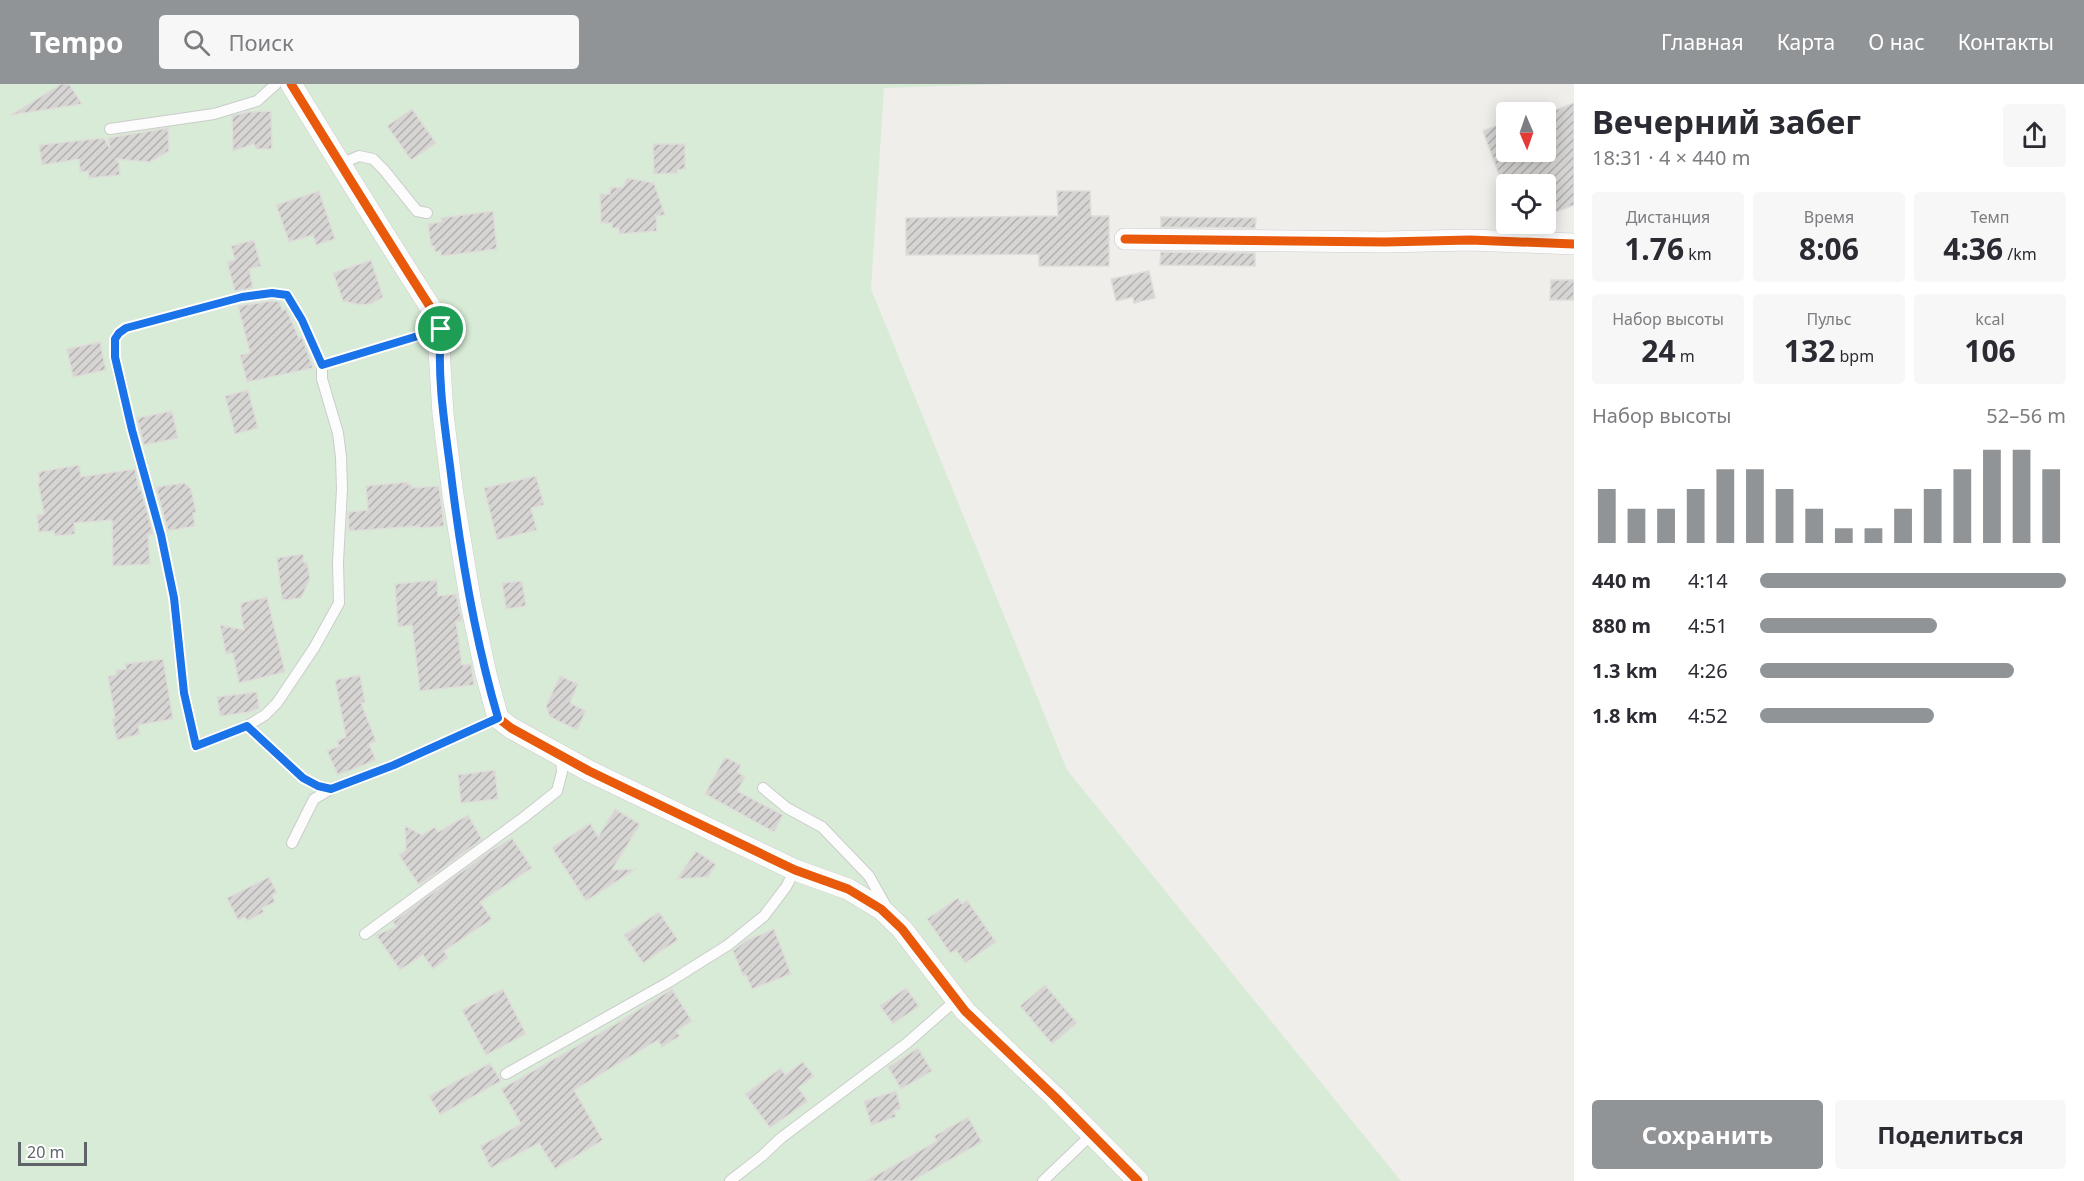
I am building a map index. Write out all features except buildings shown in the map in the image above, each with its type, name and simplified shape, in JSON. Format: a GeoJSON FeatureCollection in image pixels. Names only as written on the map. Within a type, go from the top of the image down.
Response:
{"type":"FeatureCollection","features":[{"type":"Feature","properties":{"kind":"street"},"geometry":{"type":"LineString","coordinates":[[291,84],[369,213],[438,320],[441,329],[439,349],[443,414],[453,495],[471,604],[498,718],[511,728],[561,756],[795,870],[848,889],[881,909],[892,919],[965,1011],[1138,1181]]}},
{"type":"Feature","properties":{"kind":"street"},"geometry":{"type":"LineString","coordinates":[[1125,239],[1385,242],[1470,240],[1574,244]]}},
{"type":"Feature","properties":{"kind":"lane"},"geometry":{"type":"LineString","coordinates":[[110,129],[214,114],[257,101],[276,84]]}},
{"type":"Feature","properties":{"kind":"lane"},"geometry":{"type":"LineString","coordinates":[[341,164],[359,156],[373,159],[417,211],[427,213]]}},
{"type":"Feature","properties":{"kind":"lane"},"geometry":{"type":"LineString","coordinates":[[272,293],[287,295],[302,320],[322,365],[322,379],[338,433],[341,457],[339,603],[314,648],[277,703],[265,715],[247,726],[196,746],[184,693],[174,598],[161,535],[115,357],[115,339],[126,328],[242,297],[272,293]]}},
{"type":"Feature","properties":{"kind":"lane"},"geometry":{"type":"LineString","coordinates":[[322,365],[441,329]]}},
{"type":"Feature","properties":{"kind":"lane"},"geometry":{"type":"LineString","coordinates":[[292,843],[314,799],[331,789],[394,765],[498,718]]}},
{"type":"Feature","properties":{"kind":"lane"},"geometry":{"type":"LineString","coordinates":[[247,726],[303,778],[318,786],[331,789]]}},
{"type":"Feature","properties":{"kind":"lane"},"geometry":{"type":"LineString","coordinates":[[365,934],[557,791],[562,772],[561,756]]}},
{"type":"Feature","properties":{"kind":"lane"},"geometry":{"type":"LineString","coordinates":[[763,788],[787,808],[822,827],[869,876],[892,919]]}},
{"type":"Feature","properties":{"kind":"lane"},"geometry":{"type":"LineString","coordinates":[[506,1074],[728,945],[764,916],[786,887],[795,870]]}},
{"type":"Feature","properties":{"kind":"lane"},"geometry":{"type":"LineString","coordinates":[[730,1181],[790,1131],[907,1043],[956,1000]]}},
{"type":"Feature","properties":{"kind":"lane"},"geometry":{"type":"LineString","coordinates":[[1043,1181],[1091,1135]]}},
{"type":"Feature","properties":{"kind":"green space"},"geometry":{"type":"Polygon","coordinates":[[[0,84],[1004,84],[884,88],[871,289],[1067,770],[1401,1181],[0,1181],[0,84]]]}},
{"type":"Feature","properties":{"kind":"cycle path"},"geometry":{"type":"LineString","coordinates":[[291,84],[438,319],[441,329],[439,349],[443,414],[453,495],[471,604],[498,718],[511,728],[589,771],[795,870],[848,889],[881,909],[902,929],[965,1011],[1138,1181]]}},
{"type":"Feature","properties":{"kind":"cycle path"},"geometry":{"type":"LineString","coordinates":[[1125,239],[1385,242],[1470,240],[1574,244]]}},
{"type":"Feature","properties":{"kind":"route"},"geometry":{"type":"LineString","coordinates":[[272,293],[287,295],[294,305],[322,365],[441,329],[439,349],[443,414],[453,495],[471,604],[498,718],[394,765],[331,789],[318,786],[303,778],[247,726],[196,746],[184,693],[174,598],[161,535],[132,430],[115,357],[115,339],[126,328],[242,297],[272,293]]}}]}
